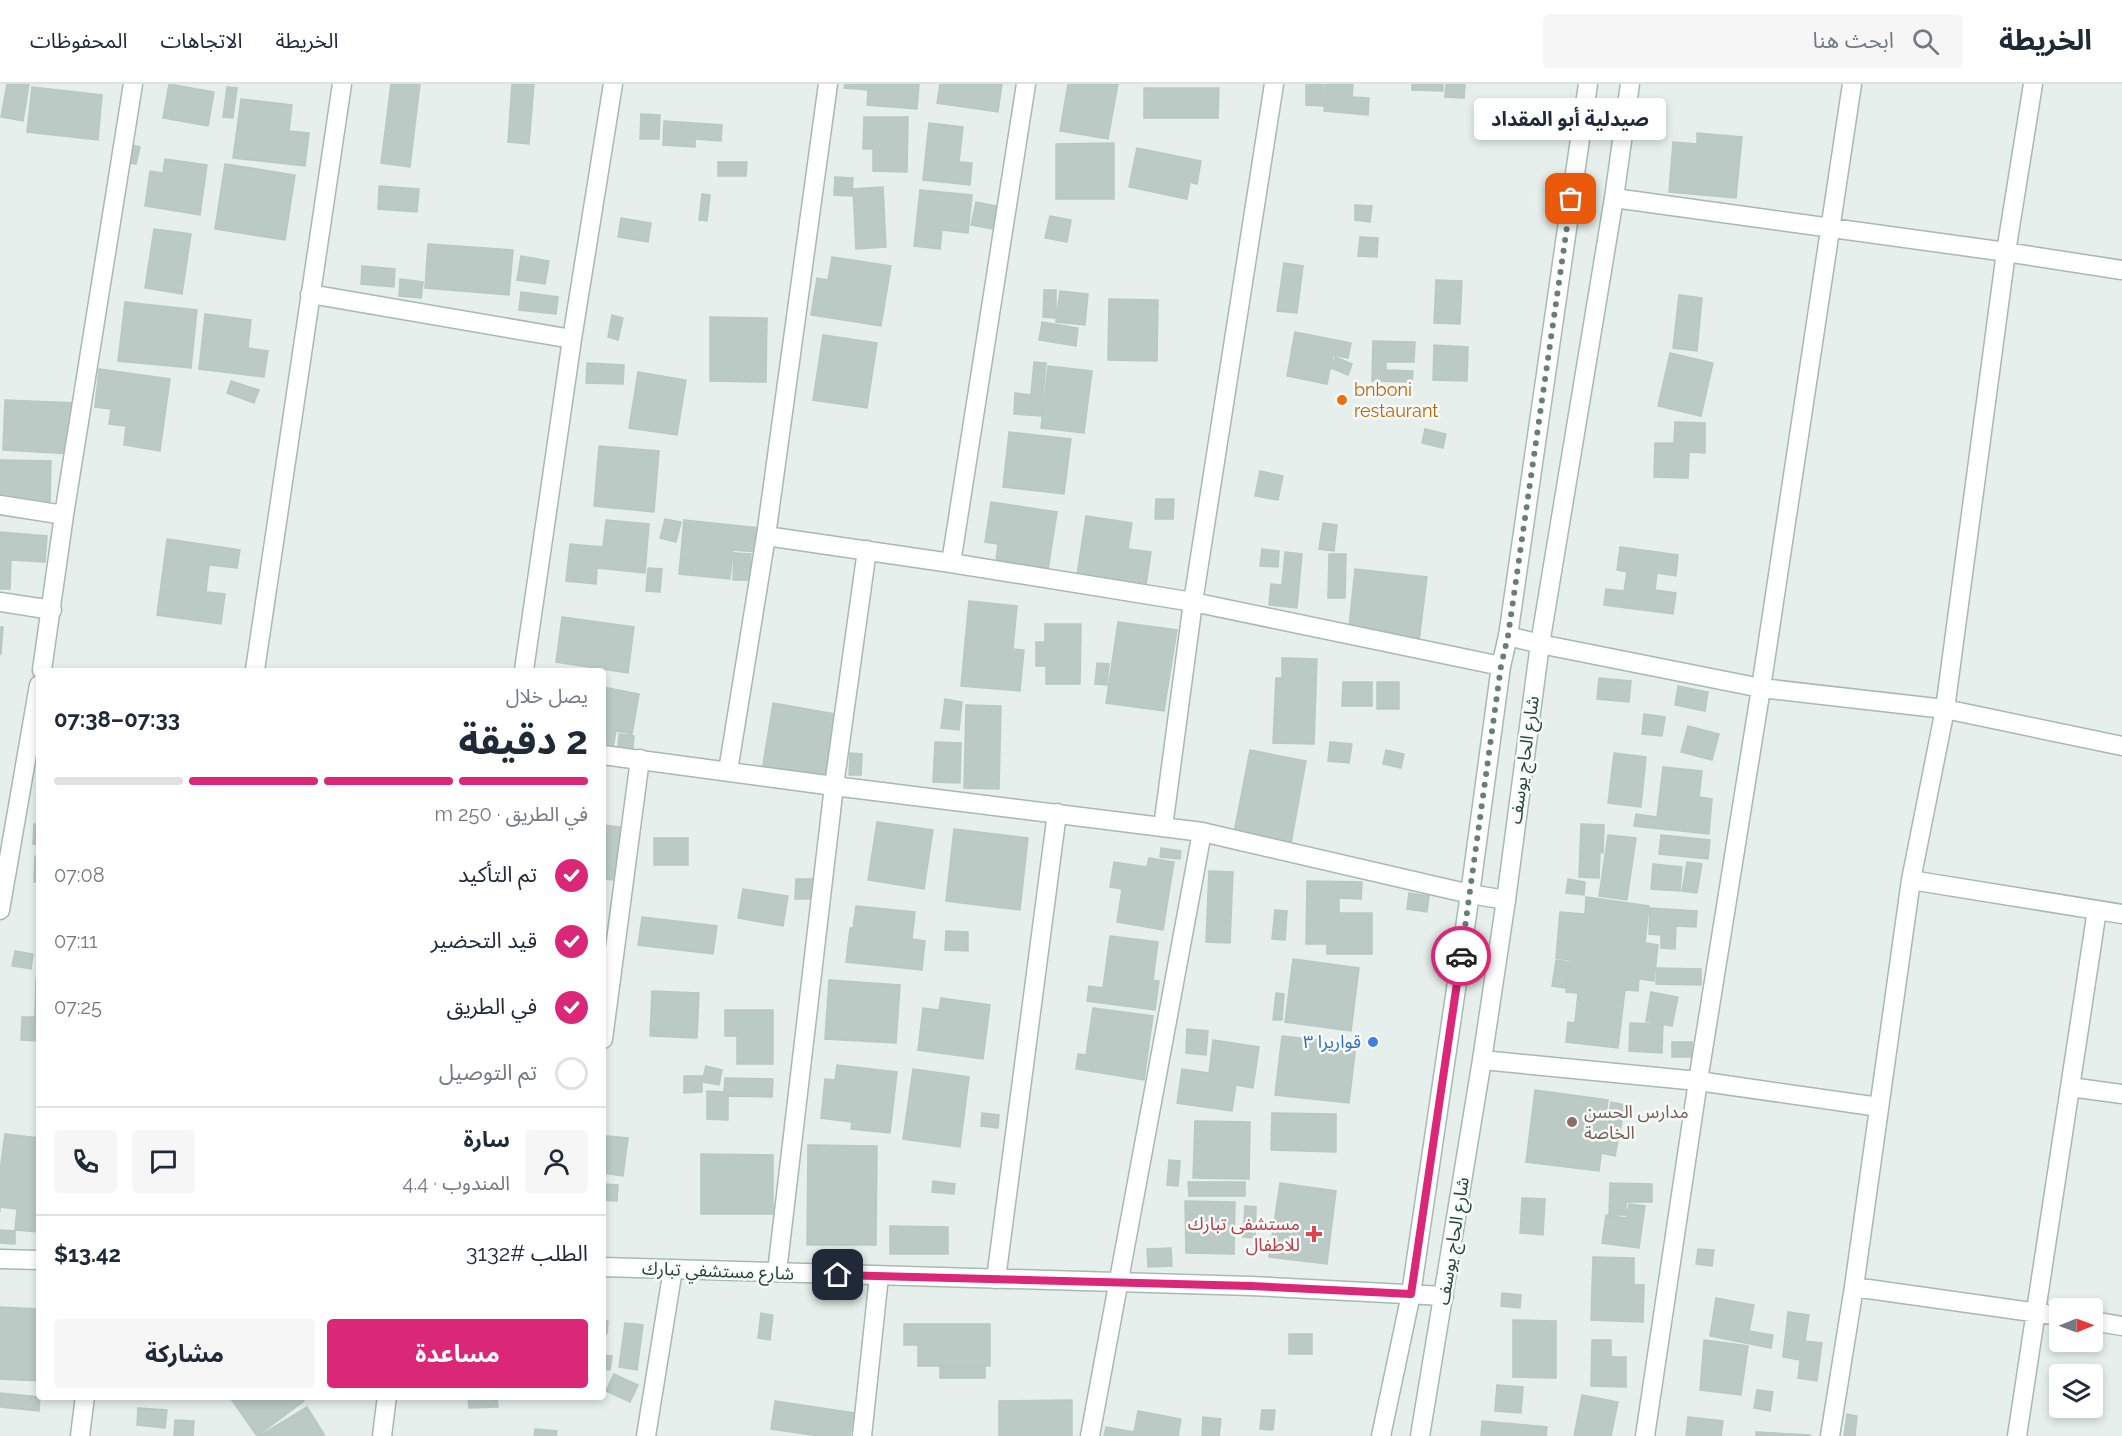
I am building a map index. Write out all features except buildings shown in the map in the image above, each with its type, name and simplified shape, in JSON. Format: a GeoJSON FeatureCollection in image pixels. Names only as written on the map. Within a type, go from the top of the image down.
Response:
{"type":"FeatureCollection","features":[{"type":"Feature","properties":{"kind":"street"},"geometry":{"type":"LineString","coordinates":[[42,668],[64,515],[133,84]]}},
{"type":"Feature","properties":{"kind":"street"},"geometry":{"type":"LineString","coordinates":[[255,668],[342,84]]}},
{"type":"Feature","properties":{"kind":"street"},"geometry":{"type":"LineString","coordinates":[[524,668],[572,339],[613,84]]}},
{"type":"Feature","properties":{"kind":"street"},"geometry":{"type":"LineString","coordinates":[[728,771],[766,536],[828,84]]}},
{"type":"Feature","properties":{"kind":"street"},"geometry":{"type":"LineString","coordinates":[[951,563],[1026,84]]}},
{"type":"Feature","properties":{"kind":"street"},"geometry":{"type":"LineString","coordinates":[[1163,827],[1193,602],[1274,84]]}},
{"type":"Feature","properties":{"kind":"street","name":"شارع الحاج يوسف"},"geometry":{"type":"LineString","coordinates":[[1381,1436],[1411,1294],[1501,666],[1508,636],[1588,84]]}},
{"type":"Feature","properties":{"kind":"street","name":"شارع الحاج يوسف"},"geometry":{"type":"LineString","coordinates":[[1420,1436],[1482,1060],[1540,644],[1614,198],[1629,84]]}},
{"type":"Feature","properties":{"kind":"street"},"geometry":{"type":"LineString","coordinates":[[1645,1436],[1852,84]]}},
{"type":"Feature","properties":{"kind":"street"},"geometry":{"type":"LineString","coordinates":[[1830,1436],[1854,1287],[1911,880],[1944,709],[2006,252],[2032,84]]}},
{"type":"Feature","properties":{"kind":"street"},"geometry":{"type":"LineString","coordinates":[[1614,198],[2122,270]]}},
{"type":"Feature","properties":{"kind":"street"},"geometry":{"type":"LineString","coordinates":[[310,294],[572,339]]}},
{"type":"Feature","properties":{"kind":"street"},"geometry":{"type":"LineString","coordinates":[[0,505],[64,515]]}},
{"type":"Feature","properties":{"kind":"street"},"geometry":{"type":"LineString","coordinates":[[766,536],[1193,602],[1501,666]]}},
{"type":"Feature","properties":{"kind":"street"},"geometry":{"type":"LineString","coordinates":[[777,1272],[834,786],[867,550]]}},
{"type":"Feature","properties":{"kind":"street"},"geometry":{"type":"LineString","coordinates":[[0,602],[52,610]]}},
{"type":"Feature","properties":{"kind":"street"},"geometry":{"type":"LineString","coordinates":[[1508,636],[1761,688],[1944,709],[2122,746]]}},
{"type":"Feature","properties":{"kind":"street"},"geometry":{"type":"LineString","coordinates":[[0,910],[36,702]]}},
{"type":"Feature","properties":{"kind":"street"},"geometry":{"type":"LineString","coordinates":[[606,755],[1202,832],[1470,894],[1506,900]]}},
{"type":"Feature","properties":{"kind":"street"},"geometry":{"type":"LineString","coordinates":[[606,1016],[640,759]]}},
{"type":"Feature","properties":{"kind":"street"},"geometry":{"type":"LineString","coordinates":[[996,1279],[1057,813]]}},
{"type":"Feature","properties":{"kind":"street"},"geometry":{"type":"LineString","coordinates":[[1090,1436],[1202,832]]}},
{"type":"Feature","properties":{"kind":"street"},"geometry":{"type":"LineString","coordinates":[[1911,880],[2122,914]]}},
{"type":"Feature","properties":{"kind":"street"},"geometry":{"type":"LineString","coordinates":[[2018,1436],[2097,910]]}},
{"type":"Feature","properties":{"kind":"street"},"geometry":{"type":"LineString","coordinates":[[1482,1060],[1698,1081],[1879,1107]]}},
{"type":"Feature","properties":{"kind":"street"},"geometry":{"type":"LineString","coordinates":[[2070,1087],[2122,1094]]}},
{"type":"Feature","properties":{"kind":"street"},"geometry":{"type":"LineString","coordinates":[[0,1259],[36,1260]]}},
{"type":"Feature","properties":{"kind":"street","name":"شارع مستشفي تبارك"},"geometry":{"type":"LineString","coordinates":[[606,1267],[1119,1282],[1444,1296]]}},
{"type":"Feature","properties":{"kind":"street"},"geometry":{"type":"LineString","coordinates":[[646,1436],[673,1269]]}},
{"type":"Feature","properties":{"kind":"street"},"geometry":{"type":"LineString","coordinates":[[862,1436],[879,1276]]}},
{"type":"Feature","properties":{"kind":"street"},"geometry":{"type":"LineString","coordinates":[[1854,1287],[2049,1314]]}},
{"type":"Feature","properties":{"kind":"street"},"geometry":{"type":"LineString","coordinates":[[2103,1323],[2122,1326]]}},
{"type":"Feature","properties":{"kind":"street"},"geometry":{"type":"LineString","coordinates":[[80,1436],[85,1400]]}},
{"type":"Feature","properties":{"kind":"street"},"geometry":{"type":"LineString","coordinates":[[382,1436],[386,1400]]}},
{"type":"Feature","properties":{"kind":"way so far"},"geometry":{"type":"LineString","coordinates":[[1461,956],[1501,666],[1508,636],[1571,199]]}},
{"type":"Feature","properties":{"kind":"place","name":"صيدلية أبو المقداد"},"geometry":{"type":"Point","coordinates":[1571,199]}},
{"type":"Feature","properties":{"kind":"place","name":"bnboni restaurant"},"geometry":{"type":"Point","coordinates":[1342,400]}},
{"type":"Feature","properties":{"kind":"place","name":"قواريرا ٣"},"geometry":{"type":"Point","coordinates":[1373,1042]}},
{"type":"Feature","properties":{"kind":"place","name":"مدارس الحسن الخاصة"},"geometry":{"type":"Point","coordinates":[1572,1122]}},
{"type":"Feature","properties":{"kind":"place","name":"مستشفى تبارك للاطفال"},"geometry":{"type":"Point","coordinates":[1314,1234]}},
{"type":"Feature","properties":{"kind":"route"},"geometry":{"type":"LineString","coordinates":[[838,1275],[1251,1286],[1411,1294],[1461,956]]}}]}
